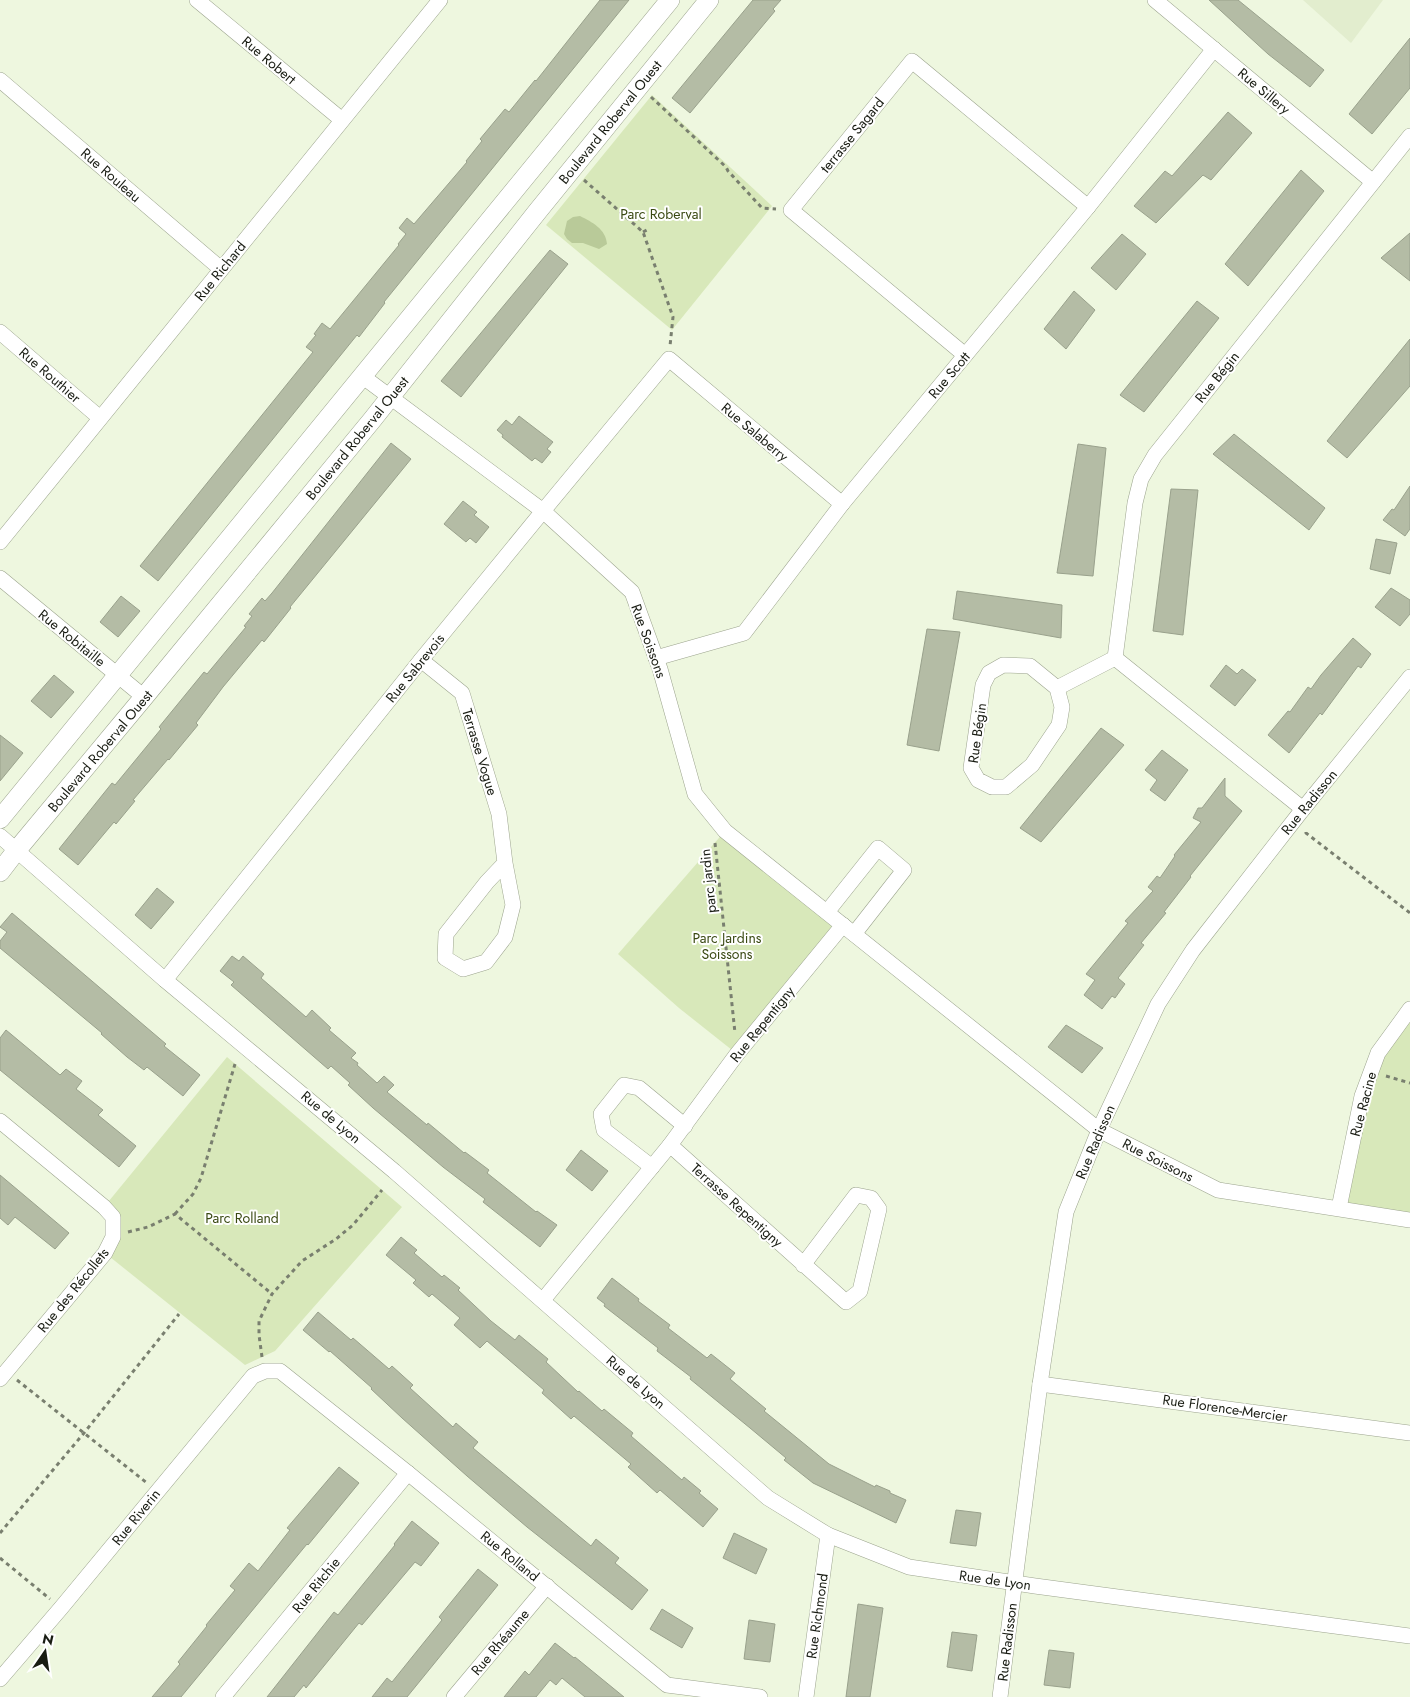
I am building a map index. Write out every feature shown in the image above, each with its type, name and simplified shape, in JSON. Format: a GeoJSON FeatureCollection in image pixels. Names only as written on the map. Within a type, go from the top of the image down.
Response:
{"type":"FeatureCollection","features":[{"type":"Feature","properties":{"kind":"street","name":"Rue Robert"},"geometry":{"type":"LineString","coordinates":[[197,0],[342,120]]}},
{"type":"Feature","properties":{"kind":"street","name":"Rue Richard"},"geometry":{"type":"LineString","coordinates":[[0,542],[440,0]]}},
{"type":"Feature","properties":{"kind":"street"},"geometry":{"type":"LineString","coordinates":[[0,819],[670,0]]}},
{"type":"Feature","properties":{"kind":"street","name":"Boulevard Roberval Ouest"},"geometry":{"type":"LineString","coordinates":[[0,872],[390,398],[537,212],[709,0]]}},
{"type":"Feature","properties":{"kind":"street","name":"Rue Sillery"},"geometry":{"type":"LineString","coordinates":[[1155,0],[1373,182]]}},
{"type":"Feature","properties":{"kind":"street","name":"Rue Scott"},"geometry":{"type":"LineString","coordinates":[[656,658],[744,633],[842,504],[1088,207],[1214,49]]}},
{"type":"Feature","properties":{"kind":"street","name":"terrasse Sagard"},"geometry":{"type":"LineString","coordinates":[[791,210],[912,61],[1088,207]]}},
{"type":"Feature","properties":{"kind":"street","name":"Rue Rouleau"},"geometry":{"type":"LineString","coordinates":[[0,80],[221,269]]}},
{"type":"Feature","properties":{"kind":"street","name":"Rue Bégin"},"geometry":{"type":"LineString","coordinates":[[1115,658],[1141,479],[1155,455],[1410,136]]}},
{"type":"Feature","properties":{"kind":"street"},"geometry":{"type":"LineString","coordinates":[[791,210],[965,355]]}},
{"type":"Feature","properties":{"kind":"street","name":"Rue Routhier"},"geometry":{"type":"LineString","coordinates":[[0,332],[100,418]]}},
{"type":"Feature","properties":{"kind":"street","name":"Rue Salaberry"},"geometry":{"type":"LineString","coordinates":[[669,359],[842,504]]}},
{"type":"Feature","properties":{"kind":"street","name":"Rue Sabrevois"},"geometry":{"type":"LineString","coordinates":[[165,980],[421,660],[669,359]]}},
{"type":"Feature","properties":{"kind":"street","name":"Rue Soissons"},"geometry":{"type":"LineString","coordinates":[[362,376],[542,511],[632,592],[656,658],[695,794],[722,827],[848,929],[1099,1130],[1218,1190],[1410,1220]]}},
{"type":"Feature","properties":{"kind":"street","name":"Rue Robitaille"},"geometry":{"type":"LineString","coordinates":[[0,578],[144,697]]}},
{"type":"Feature","properties":{"kind":"street"},"geometry":{"type":"LineString","coordinates":[[1056,688],[1115,658],[1303,809]]}},
{"type":"Feature","properties":{"kind":"street","name":"Terrasse Vogue"},"geometry":{"type":"LineString","coordinates":[[421,660],[462,693],[499,814],[505,864],[513,905],[505,937],[486,962],[463,969],[445,958],[446,934],[487,882],[505,864]]}},
{"type":"Feature","properties":{"kind":"street","name":"Rue Bégin"},"geometry":{"type":"LineString","coordinates":[[1003,665],[1030,666],[1056,688],[1062,707],[1059,725],[1032,765],[1006,787],[992,787],[978,780],[971,768],[983,685],[989,673],[1003,665]]}},
{"type":"Feature","properties":{"kind":"street","name":"Rue Radisson"},"geometry":{"type":"LineString","coordinates":[[1000,1697],[1040,1384],[1066,1212],[1099,1130],[1158,1004],[1193,950],[1303,809],[1410,677]]}},
{"type":"Feature","properties":{"kind":"street","name":"Rue de Lyon"},"geometry":{"type":"LineString","coordinates":[[0,836],[165,980],[394,1170],[768,1498],[828,1535],[908,1567],[1410,1636]]}},
{"type":"Feature","properties":{"kind":"street"},"geometry":{"type":"LineString","coordinates":[[827,912],[878,848],[904,870],[848,929]]}},
{"type":"Feature","properties":{"kind":"street","name":"Rue Repentigny"},"geometry":{"type":"LineString","coordinates":[[543,1300],[685,1126],[737,1054],[848,929]]}},
{"type":"Feature","properties":{"kind":"street","name":"Rue Racine"},"geometry":{"type":"LineString","coordinates":[[1338,1208],[1362,1096],[1378,1053],[1410,1009]]}},
{"type":"Feature","properties":{"kind":"street"},"geometry":{"type":"LineString","coordinates":[[652,1166],[604,1130],[601,1114],[624,1085],[639,1088],[685,1126]]}},
{"type":"Feature","properties":{"kind":"street","name":"Rue des Récollets"},"geometry":{"type":"LineString","coordinates":[[0,1122],[104,1206],[113,1218],[113,1237],[105,1253],[3,1376]]}},
{"type":"Feature","properties":{"kind":"street","name":"Terrasse Repentigny"},"geometry":{"type":"LineString","coordinates":[[670,1145],[803,1265],[846,1302],[860,1290],[879,1209],[871,1198],[856,1195],[803,1265]]}},
{"type":"Feature","properties":{"kind":"street","name":"Rue Riverin"},"geometry":{"type":"LineString","coordinates":[[0,1679],[253,1376],[265,1370],[280,1371]]}},
{"type":"Feature","properties":{"kind":"street","name":"Rue Rolland"},"geometry":{"type":"LineString","coordinates":[[280,1371],[408,1472],[668,1685],[760,1697]]}},
{"type":"Feature","properties":{"kind":"street","name":"Rue Florence-Mercier"},"geometry":{"type":"LineString","coordinates":[[1040,1384],[1410,1432]]}},
{"type":"Feature","properties":{"kind":"street","name":"Rue Ritchie"},"geometry":{"type":"LineString","coordinates":[[223,1697],[408,1472]]}},
{"type":"Feature","properties":{"kind":"street","name":"Rue Richmond"},"geometry":{"type":"LineString","coordinates":[[806,1697],[828,1535]]}},
{"type":"Feature","properties":{"kind":"street","name":"Rue Rhéaume"},"geometry":{"type":"LineString","coordinates":[[454,1697],[547,1586]]}},
{"type":"Feature","properties":{"kind":"path"},"geometry":{"type":"LineString","coordinates":[[648,94],[726,167],[728,172],[762,208],[791,210]]}},
{"type":"Feature","properties":{"kind":"path"},"geometry":{"type":"LineString","coordinates":[[580,177],[643,232],[673,317],[669,359]]}},
{"type":"Feature","properties":{"kind":"path"},"geometry":{"type":"LineString","coordinates":[[643,232],[649,229]]}},
{"type":"Feature","properties":{"kind":"path"},"geometry":{"type":"LineString","coordinates":[[1303,809],[1306,833],[1410,913]]}},
{"type":"Feature","properties":{"kind":"path","name":"parc jardin"},"geometry":{"type":"LineString","coordinates":[[722,827],[714,837],[737,1054]]}},
{"type":"Feature","properties":{"kind":"path"},"geometry":{"type":"LineString","coordinates":[[123,1233],[148,1228],[175,1214],[193,1194],[201,1178],[235,1064]]}},
{"type":"Feature","properties":{"kind":"path"},"geometry":{"type":"LineString","coordinates":[[1372,1069],[1387,1077],[1410,1084]]}},
{"type":"Feature","properties":{"kind":"path"},"geometry":{"type":"LineString","coordinates":[[262,1357],[259,1321],[272,1294],[302,1261],[336,1239],[353,1225],[382,1190]]}},
{"type":"Feature","properties":{"kind":"path"},"geometry":{"type":"LineString","coordinates":[[175,1214],[272,1294]]}},
{"type":"Feature","properties":{"kind":"path"},"geometry":{"type":"LineString","coordinates":[[0,1533],[84,1433],[179,1314]]}},
{"type":"Feature","properties":{"kind":"path"},"geometry":{"type":"LineString","coordinates":[[3,1376],[84,1433],[157,1492]]}},
{"type":"Feature","properties":{"kind":"path"},"geometry":{"type":"LineString","coordinates":[[0,1558],[61,1608]]}},
{"type":"Feature","properties":{"kind":"shaded area"},"geometry":{"type":"Polygon","coordinates":[[[1303,0],[1383,0],[1351,43],[1303,0]]]}},
{"type":"Feature","properties":{"kind":"shaded area"},"geometry":{"type":"Polygon","coordinates":[[[580,216],[601,230],[607,244],[599,249],[583,243],[572,243],[567,239],[564,234],[567,221],[573,217],[580,216]]]}},
{"type":"Feature","properties":{"kind":"green space","name":"Parc Roberval"},"geometry":{"type":"Polygon","coordinates":[[[652,95],[772,206],[672,330],[546,225],[652,95]]]}},
{"type":"Feature","properties":{"kind":"green space","name":"Parc Jardins Soissons"},"geometry":{"type":"Polygon","coordinates":[[[725,831],[843,925],[737,1054],[679,1008],[618,954],[725,831]]]}},
{"type":"Feature","properties":{"kind":"green space"},"geometry":{"type":"Polygon","coordinates":[[[1410,1009],[1410,1220],[1339,1208],[1362,1096],[1410,1009]]]}},
{"type":"Feature","properties":{"kind":"green space","name":"Parc Rolland"},"geometry":{"type":"Polygon","coordinates":[[[227,1057],[402,1207],[275,1351],[245,1365],[105,1253],[113,1237],[104,1207],[227,1057]]]}},
{"type":"Feature","properties":{"kind":"building"},"geometry":{"type":"Polygon","coordinates":[[[600,0],[629,0],[384,302],[359,337],[357,335],[158,581],[140,566],[313,352],[306,347],[316,335],[314,334],[322,323],[330,329],[399,245],[406,234],[399,228],[407,218],[414,224],[467,162],[482,141],[480,139],[505,109],[509,112],[536,81],[600,0]]]}},
{"type":"Feature","properties":{"kind":"building"},"geometry":{"type":"Polygon","coordinates":[[[753,0],[781,0],[773,9],[775,11],[690,113],[672,98],[753,0]]]}},
{"type":"Feature","properties":{"kind":"building"},"geometry":{"type":"Polygon","coordinates":[[[1209,0],[1238,0],[1324,70],[1310,87],[1268,54],[1209,0]]]}},
{"type":"Feature","properties":{"kind":"building"},"geometry":{"type":"Polygon","coordinates":[[[1410,38],[1410,88],[1372,134],[1349,114],[1410,38]]]}},
{"type":"Feature","properties":{"kind":"building"},"geometry":{"type":"Polygon","coordinates":[[[1228,112],[1252,133],[1211,180],[1203,175],[1156,223],[1134,206],[1165,171],[1172,176],[1228,112]]]}},
{"type":"Feature","properties":{"kind":"building"},"geometry":{"type":"Polygon","coordinates":[[[1301,170],[1324,191],[1248,286],[1225,264],[1301,170]]]}},
{"type":"Feature","properties":{"kind":"building"},"geometry":{"type":"Polygon","coordinates":[[[1410,233],[1410,281],[1381,258],[1410,233]]]}},
{"type":"Feature","properties":{"kind":"building"},"geometry":{"type":"Polygon","coordinates":[[[1122,234],[1146,254],[1116,290],[1091,268],[1122,234]]]}},
{"type":"Feature","properties":{"kind":"building"},"geometry":{"type":"Polygon","coordinates":[[[550,250],[568,264],[461,397],[441,381],[550,250]]]}},
{"type":"Feature","properties":{"kind":"building"},"geometry":{"type":"Polygon","coordinates":[[[1074,291],[1095,310],[1066,349],[1044,329],[1074,291]]]}},
{"type":"Feature","properties":{"kind":"building"},"geometry":{"type":"Polygon","coordinates":[[[1197,301],[1219,318],[1144,412],[1120,395],[1197,301]]]}},
{"type":"Feature","properties":{"kind":"building"},"geometry":{"type":"Polygon","coordinates":[[[1410,339],[1410,386],[1347,458],[1327,441],[1410,339]]]}},
{"type":"Feature","properties":{"kind":"building"},"geometry":{"type":"Polygon","coordinates":[[[519,416],[553,442],[547,449],[551,452],[542,463],[535,458],[532,461],[502,437],[503,435],[497,430],[506,420],[512,425],[519,416]]]}},
{"type":"Feature","properties":{"kind":"building"},"geometry":{"type":"Polygon","coordinates":[[[1234,434],[1325,508],[1309,530],[1213,454],[1234,434]]]}},
{"type":"Feature","properties":{"kind":"building"},"geometry":{"type":"Polygon","coordinates":[[[391,443],[411,459],[290,607],[264,642],[262,640],[223,687],[196,723],[198,725],[133,800],[135,801],[116,824],[114,822],[78,865],[59,849],[112,783],[115,785],[161,729],[159,727],[204,672],[207,674],[246,627],[244,626],[252,616],[249,614],[262,598],[265,601],[272,593],[391,443]]]}},
{"type":"Feature","properties":{"kind":"building"},"geometry":{"type":"Polygon","coordinates":[[[1078,444],[1106,448],[1093,576],[1057,573],[1078,444]]]}},
{"type":"Feature","properties":{"kind":"building"},"geometry":{"type":"Polygon","coordinates":[[[1410,486],[1410,529],[1405,536],[1383,520],[1392,509],[1394,510],[1410,486]]]}},
{"type":"Feature","properties":{"kind":"building"},"geometry":{"type":"Polygon","coordinates":[[[1171,489],[1198,490],[1183,635],[1153,631],[1171,489]]]}},
{"type":"Feature","properties":{"kind":"building"},"geometry":{"type":"Polygon","coordinates":[[[463,501],[477,512],[474,515],[489,527],[476,543],[470,538],[466,542],[444,524],[463,501]]]}},
{"type":"Feature","properties":{"kind":"building"},"geometry":{"type":"Polygon","coordinates":[[[1376,539],[1397,543],[1390,574],[1370,569],[1376,539]]]}},
{"type":"Feature","properties":{"kind":"building"},"geometry":{"type":"Polygon","coordinates":[[[1391,588],[1410,600],[1410,614],[1400,626],[1375,607],[1391,588]]]}},
{"type":"Feature","properties":{"kind":"building"},"geometry":{"type":"Polygon","coordinates":[[[957,591],[1062,605],[1061,638],[953,619],[957,591]]]}},
{"type":"Feature","properties":{"kind":"building"},"geometry":{"type":"Polygon","coordinates":[[[121,596],[140,611],[118,637],[100,622],[121,596]]]}},
{"type":"Feature","properties":{"kind":"building"},"geometry":{"type":"Polygon","coordinates":[[[927,629],[960,632],[939,751],[907,745],[927,629]]]}},
{"type":"Feature","properties":{"kind":"building"},"geometry":{"type":"Polygon","coordinates":[[[1353,638],[1371,654],[1361,668],[1358,666],[1322,715],[1320,713],[1289,753],[1268,735],[1288,711],[1290,712],[1308,687],[1311,689],[1353,638]]]}},
{"type":"Feature","properties":{"kind":"building"},"geometry":{"type":"Polygon","coordinates":[[[1226,665],[1237,674],[1242,669],[1256,680],[1235,706],[1210,686],[1226,665]]]}},
{"type":"Feature","properties":{"kind":"building"},"geometry":{"type":"Polygon","coordinates":[[[54,675],[74,692],[51,718],[31,701],[54,675]]]}},
{"type":"Feature","properties":{"kind":"building"},"geometry":{"type":"Polygon","coordinates":[[[1101,728],[1124,745],[1041,842],[1020,828],[1101,728]]]}},
{"type":"Feature","properties":{"kind":"building"},"geometry":{"type":"Polygon","coordinates":[[[0,735],[23,753],[0,781],[0,735]]]}},
{"type":"Feature","properties":{"kind":"building"},"geometry":{"type":"Polygon","coordinates":[[[1162,750],[1188,770],[1165,801],[1150,790],[1157,780],[1145,770],[1162,750]]]}},
{"type":"Feature","properties":{"kind":"building"},"geometry":{"type":"Polygon","coordinates":[[[1225,778],[1225,796],[1242,811],[1190,876],[1164,912],[1166,913],[1141,943],[1144,945],[1118,978],[1125,984],[1115,998],[1112,996],[1102,1009],[1084,995],[1095,980],[1086,974],[1128,923],[1125,921],[1153,891],[1148,887],[1157,876],[1160,878],[1174,855],[1201,822],[1193,818],[1198,808],[1202,808],[1225,778]]]}},
{"type":"Feature","properties":{"kind":"building"},"geometry":{"type":"Polygon","coordinates":[[[157,888],[174,902],[151,929],[135,915],[157,888]]]}},
{"type":"Feature","properties":{"kind":"building"},"geometry":{"type":"Polygon","coordinates":[[[12,913],[166,1044],[164,1046],[200,1075],[183,1096],[147,1067],[144,1070],[127,1057],[102,1033],[0,948],[0,941],[7,932],[0,927],[12,913]]]}},
{"type":"Feature","properties":{"kind":"building"},"geometry":{"type":"Polygon","coordinates":[[[232,956],[239,961],[243,956],[264,974],[261,978],[306,1017],[312,1010],[331,1028],[329,1030],[356,1053],[351,1058],[358,1063],[357,1065],[377,1083],[384,1076],[394,1085],[387,1092],[427,1125],[428,1123],[464,1153],[489,1170],[487,1173],[536,1212],[557,1225],[540,1247],[483,1202],[485,1199],[443,1167],[373,1108],[331,1066],[328,1069],[231,985],[234,982],[220,971],[232,956]]]}},
{"type":"Feature","properties":{"kind":"building"},"geometry":{"type":"Polygon","coordinates":[[[1066,1025],[1103,1048],[1082,1073],[1048,1047],[1066,1025]]]}},
{"type":"Feature","properties":{"kind":"building"},"geometry":{"type":"Polygon","coordinates":[[[6,1030],[60,1075],[66,1069],[82,1081],[76,1089],[103,1110],[98,1115],[136,1146],[119,1167],[0,1070],[0,1038],[6,1030]]]}},
{"type":"Feature","properties":{"kind":"building"},"geometry":{"type":"Polygon","coordinates":[[[581,1150],[608,1171],[592,1191],[566,1170],[581,1150]]]}},
{"type":"Feature","properties":{"kind":"building"},"geometry":{"type":"Polygon","coordinates":[[[0,1175],[69,1233],[55,1249],[15,1217],[8,1225],[0,1218],[0,1175]]]}},
{"type":"Feature","properties":{"kind":"building"},"geometry":{"type":"Polygon","coordinates":[[[401,1237],[417,1250],[414,1253],[442,1277],[444,1275],[460,1288],[458,1290],[491,1321],[515,1340],[519,1335],[548,1359],[546,1362],[578,1392],[602,1411],[604,1409],[633,1433],[631,1436],[682,1480],[684,1477],[701,1491],[699,1493],[718,1509],[703,1527],[660,1490],[657,1493],[628,1467],[631,1464],[574,1416],[571,1419],[542,1393],[544,1390],[487,1341],[480,1348],[454,1325],[460,1318],[432,1294],[429,1297],[413,1283],[416,1280],[386,1255],[401,1237]]]}},
{"type":"Feature","properties":{"kind":"building"},"geometry":{"type":"Polygon","coordinates":[[[612,1278],[639,1299],[638,1301],[670,1325],[668,1328],[707,1358],[711,1354],[735,1373],[730,1379],[766,1409],[764,1411],[829,1464],[906,1500],[896,1523],[813,1483],[784,1460],[786,1458],[690,1379],[691,1377],[657,1351],[658,1348],[604,1306],[605,1304],[597,1298],[612,1278]]]}},
{"type":"Feature","properties":{"kind":"building"},"geometry":{"type":"Polygon","coordinates":[[[318,1312],[351,1340],[353,1338],[389,1369],[392,1366],[413,1385],[410,1388],[453,1427],[456,1423],[478,1442],[473,1448],[591,1546],[596,1539],[619,1558],[615,1563],[648,1590],[632,1610],[527,1527],[467,1476],[402,1418],[372,1388],[303,1330],[318,1312]]]}},
{"type":"Feature","properties":{"kind":"building"},"geometry":{"type":"Polygon","coordinates":[[[339,1467],[359,1483],[181,1697],[152,1697],[180,1664],[178,1662],[235,1590],[230,1586],[249,1563],[258,1571],[290,1530],[287,1528],[339,1467]]]}},
{"type":"Feature","properties":{"kind":"building"},"geometry":{"type":"Polygon","coordinates":[[[956,1510],[981,1513],[976,1546],[950,1543],[956,1510]]]}},
{"type":"Feature","properties":{"kind":"building"},"geometry":{"type":"Polygon","coordinates":[[[412,1521],[439,1543],[421,1566],[415,1562],[362,1625],[359,1623],[306,1688],[304,1685],[294,1697],[267,1697],[334,1612],[338,1615],[412,1521]]]}},
{"type":"Feature","properties":{"kind":"building"},"geometry":{"type":"Polygon","coordinates":[[[734,1533],[767,1549],[756,1574],[723,1558],[734,1533]]]}},
{"type":"Feature","properties":{"kind":"building"},"geometry":{"type":"Polygon","coordinates":[[[478,1569],[498,1585],[407,1697],[372,1697],[387,1678],[392,1682],[442,1620],[439,1617],[478,1569]]]}},
{"type":"Feature","properties":{"kind":"building"},"geometry":{"type":"Polygon","coordinates":[[[858,1604],[883,1608],[870,1697],[846,1697],[858,1604]]]}},
{"type":"Feature","properties":{"kind":"building"},"geometry":{"type":"Polygon","coordinates":[[[662,1609],[693,1628],[682,1648],[650,1629],[662,1609]]]}},
{"type":"Feature","properties":{"kind":"building"},"geometry":{"type":"Polygon","coordinates":[[[749,1620],[775,1624],[770,1662],[744,1659],[749,1620]]]}},
{"type":"Feature","properties":{"kind":"building"},"geometry":{"type":"Polygon","coordinates":[[[952,1632],[977,1635],[972,1671],[947,1667],[952,1632]]]}},
{"type":"Feature","properties":{"kind":"building"},"geometry":{"type":"Polygon","coordinates":[[[555,1643],[624,1697],[585,1697],[562,1678],[556,1685],[550,1680],[536,1697],[504,1697],[525,1671],[529,1675],[555,1643]]]}},
{"type":"Feature","properties":{"kind":"building"},"geometry":{"type":"Polygon","coordinates":[[[1049,1650],[1074,1653],[1070,1688],[1044,1685],[1049,1650]]]}}]}
